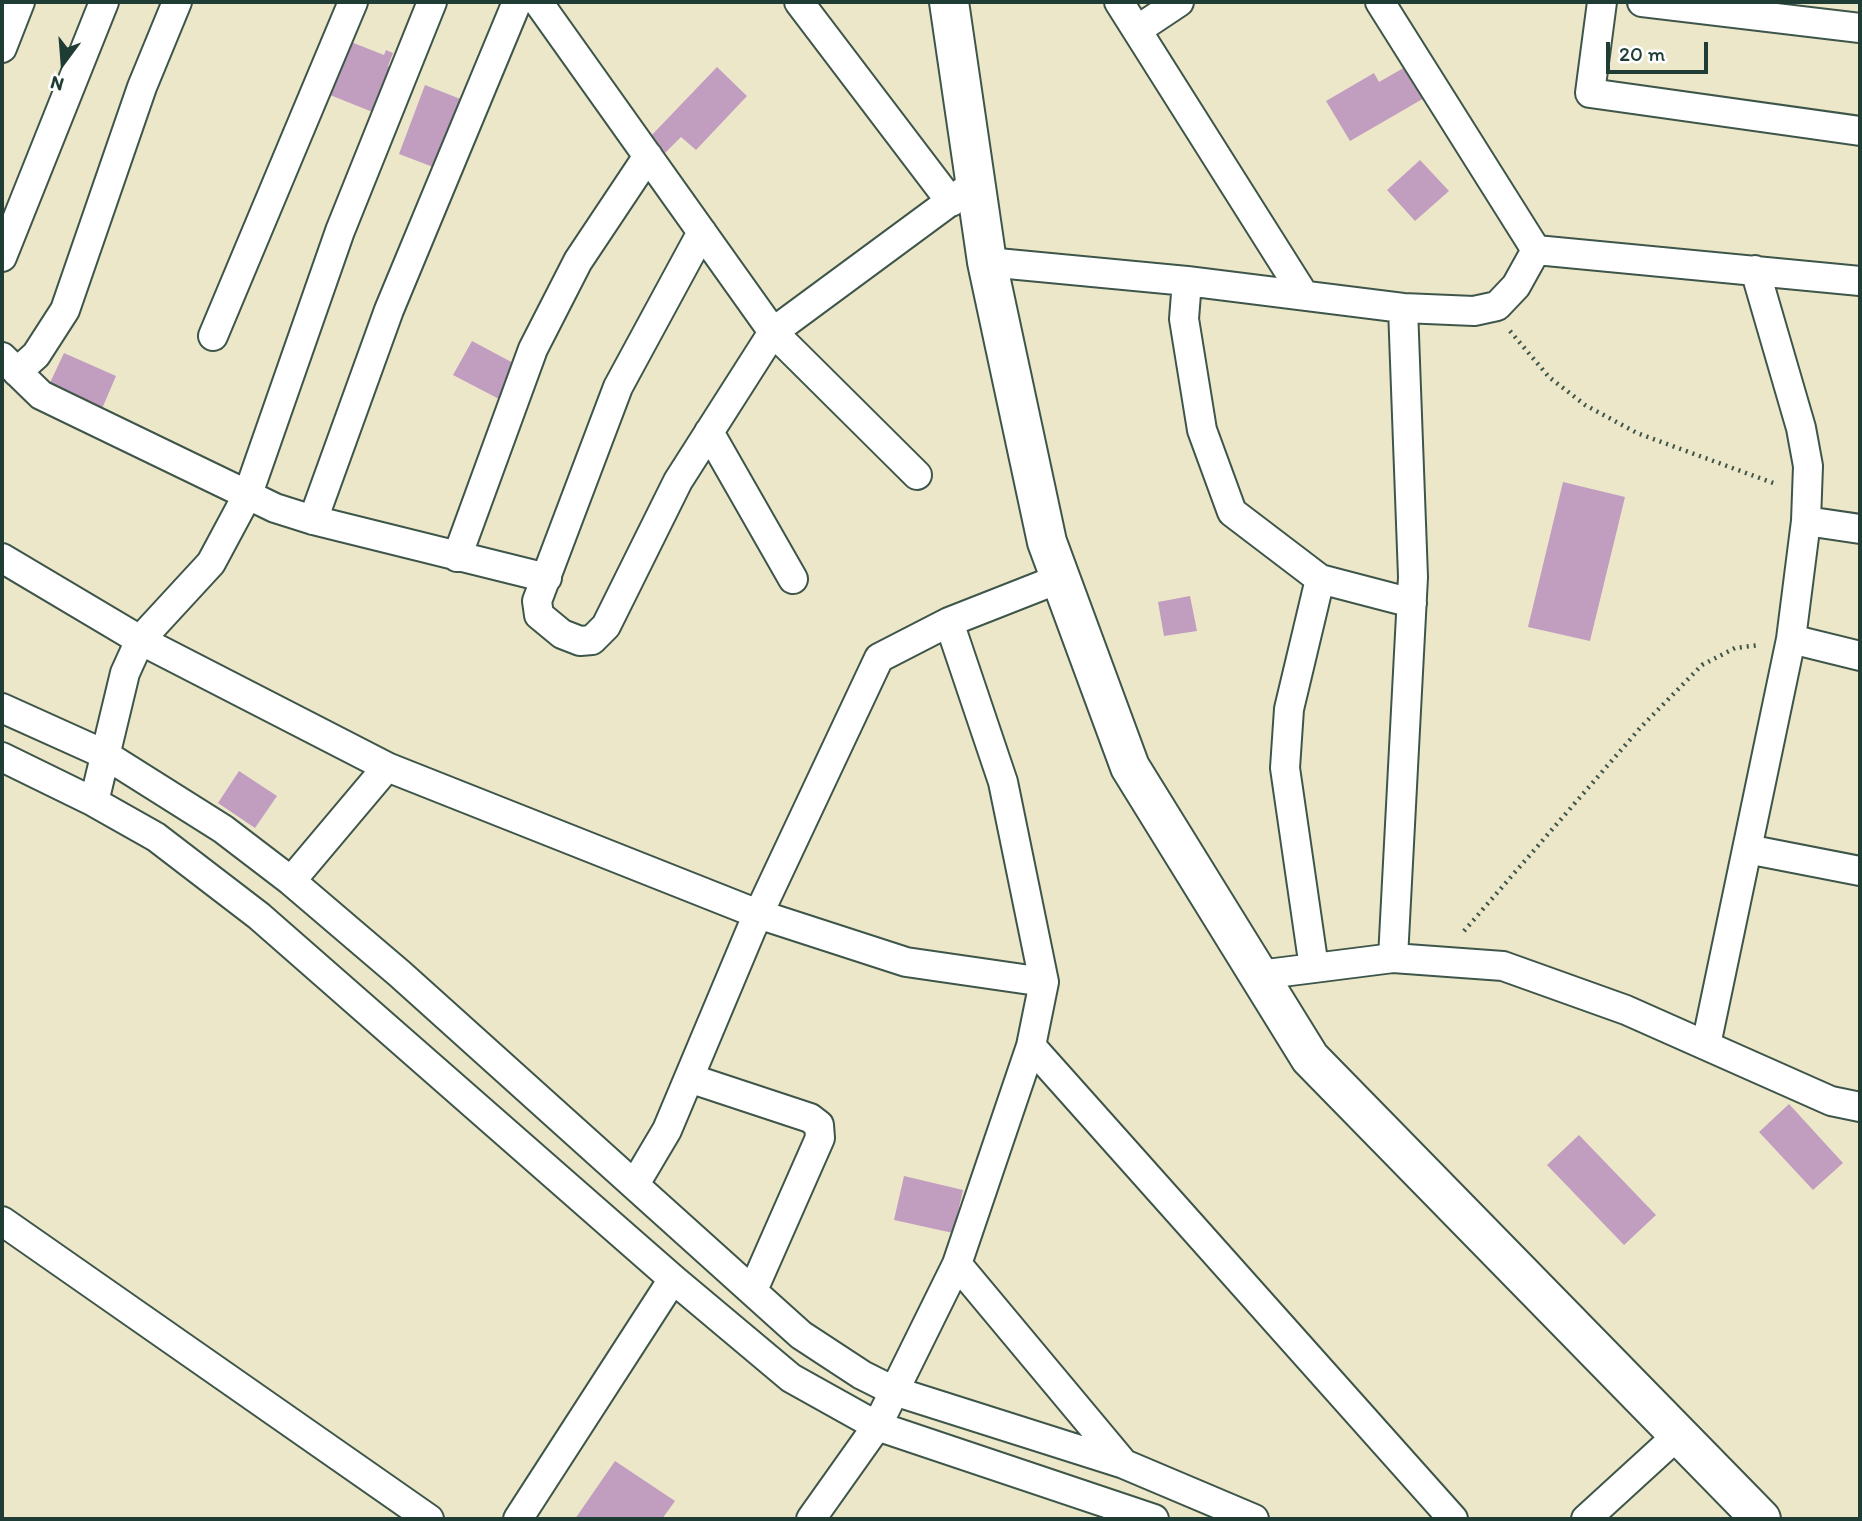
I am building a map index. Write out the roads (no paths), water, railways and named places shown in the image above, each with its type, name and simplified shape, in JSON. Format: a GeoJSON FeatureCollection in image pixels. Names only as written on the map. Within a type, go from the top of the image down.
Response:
{"type":"FeatureCollection","features":[{"type":"Feature","properties":{"kind":"street"},"geometry":{"type":"LineString","coordinates":[[2,48],[20,2]]}},
{"type":"Feature","properties":{"kind":"street"},"geometry":{"type":"LineString","coordinates":[[2,257],[104,2]]}},
{"type":"Feature","properties":{"kind":"street"},"geometry":{"type":"LineString","coordinates":[[177,2],[142,87],[65,310],[36,355],[9,365],[41,395],[248,494],[313,520],[547,578]]}},
{"type":"Feature","properties":{"kind":"street"},"geometry":{"type":"LineString","coordinates":[[213,336],[353,2]]}},
{"type":"Feature","properties":{"kind":"street"},"geometry":{"type":"LineString","coordinates":[[94,802],[125,673],[140,640],[211,563],[248,494],[340,231],[432,2]]}},
{"type":"Feature","properties":{"kind":"street"},"geometry":{"type":"LineString","coordinates":[[313,520],[389,310],[517,2]]}},
{"type":"Feature","properties":{"kind":"street"},"geometry":{"type":"LineString","coordinates":[[538,2],[773,332],[917,475]]}},
{"type":"Feature","properties":{"kind":"street"},"geometry":{"type":"LineString","coordinates":[[799,2],[963,192]]}},
{"type":"Feature","properties":{"kind":"street"},"geometry":{"type":"LineString","coordinates":[[949,2],[963,192],[987,262],[1048,542],[1130,767],[1310,1058],[1761,1519]]}},
{"type":"Feature","properties":{"kind":"street"},"geometry":{"type":"LineString","coordinates":[[1119,2],[1304,295]]}},
{"type":"Feature","properties":{"kind":"street"},"geometry":{"type":"LineString","coordinates":[[1137,30],[1179,2]]}},
{"type":"Feature","properties":{"kind":"street"},"geometry":{"type":"LineString","coordinates":[[1602,2],[1590,93],[1860,131]]}},
{"type":"Feature","properties":{"kind":"street"},"geometry":{"type":"LineString","coordinates":[[1642,2],[1860,28]]}},
{"type":"Feature","properties":{"kind":"street"},"geometry":{"type":"LineString","coordinates":[[1388,6],[1536,250]]}},
{"type":"Feature","properties":{"kind":"street"},"geometry":{"type":"LineString","coordinates":[[457,557],[533,349],[578,261],[648,156]]}},
{"type":"Feature","properties":{"kind":"street"},"geometry":{"type":"LineString","coordinates":[[702,232],[618,387],[537,601],[538,615],[562,634],[580,641],[592,640],[606,626],[678,481],[773,332],[963,192]]}},
{"type":"Feature","properties":{"kind":"street"},"geometry":{"type":"LineString","coordinates":[[987,262],[1187,281],[1403,308],[1474,311],[1497,306],[1516,286],[1536,250]]}},
{"type":"Feature","properties":{"kind":"street"},"geometry":{"type":"LineString","coordinates":[[1536,250],[1860,281]]}},
{"type":"Feature","properties":{"kind":"street"},"geometry":{"type":"LineString","coordinates":[[1706,1045],[1791,639],[1806,507],[1808,466],[1801,428],[1755,270]]}},
{"type":"Feature","properties":{"kind":"street"},"geometry":{"type":"LineString","coordinates":[[1187,281],[1184,319],[1202,430],[1232,512],[1320,579],[1412,603]]}},
{"type":"Feature","properties":{"kind":"street"},"geometry":{"type":"LineString","coordinates":[[1393,958],[1412,603],[1403,308]]}},
{"type":"Feature","properties":{"kind":"street"},"geometry":{"type":"LineString","coordinates":[[709,432],[793,579]]}},
{"type":"Feature","properties":{"kind":"street"},"geometry":{"type":"LineString","coordinates":[[1806,507],[1860,529]]}},
{"type":"Feature","properties":{"kind":"street"},"geometry":{"type":"LineString","coordinates":[[2,558],[140,640],[387,767],[758,914],[906,962],[1044,982]]}},
{"type":"Feature","properties":{"kind":"street"},"geometry":{"type":"LineString","coordinates":[[635,1184],[667,1130],[758,914],[880,659],[949,622],[1061,578]]}},
{"type":"Feature","properties":{"kind":"street"},"geometry":{"type":"LineString","coordinates":[[1314,968],[1285,768],[1289,709],[1320,579]]}},
{"type":"Feature","properties":{"kind":"street"},"geometry":{"type":"LineString","coordinates":[[811,1519],[877,1426],[957,1264],[1031,1046],[1044,982],[1003,782],[949,622]]}},
{"type":"Feature","properties":{"kind":"street"},"geometry":{"type":"LineString","coordinates":[[1791,639],[1860,656]]}},
{"type":"Feature","properties":{"kind":"street"},"geometry":{"type":"LineString","coordinates":[[2,708],[104,754],[223,829],[291,881],[635,1184],[801,1335],[862,1375],[894,1391],[1124,1464],[1254,1519]]}},
{"type":"Feature","properties":{"kind":"street"},"geometry":{"type":"LineString","coordinates":[[4,762],[94,802],[156,836],[259,916],[673,1279],[791,1378],[877,1426],[1154,1519]]}},
{"type":"Feature","properties":{"kind":"street"},"geometry":{"type":"LineString","coordinates":[[291,881],[387,767]]}},
{"type":"Feature","properties":{"kind":"street"},"geometry":{"type":"LineString","coordinates":[[1747,849],[1860,871]]}},
{"type":"Feature","properties":{"kind":"street"},"geometry":{"type":"LineString","coordinates":[[1259,975],[1393,958],[1503,966],[1626,1010],[1831,1101],[1860,1107]]}},
{"type":"Feature","properties":{"kind":"street"},"geometry":{"type":"LineString","coordinates":[[1031,1046],[1453,1519]]}},
{"type":"Feature","properties":{"kind":"street"},"geometry":{"type":"LineString","coordinates":[[690,1078],[810,1118],[819,1125],[820,1138],[753,1290]]}},
{"type":"Feature","properties":{"kind":"street"},"geometry":{"type":"LineString","coordinates":[[2,1220],[429,1519]]}},
{"type":"Feature","properties":{"kind":"street"},"geometry":{"type":"LineString","coordinates":[[957,1264],[1124,1464]]}},
{"type":"Feature","properties":{"kind":"street"},"geometry":{"type":"LineString","coordinates":[[518,1519],[673,1279]]}},
{"type":"Feature","properties":{"kind":"street"},"geometry":{"type":"LineString","coordinates":[[1586,1519],[1679,1434]]}}]}
